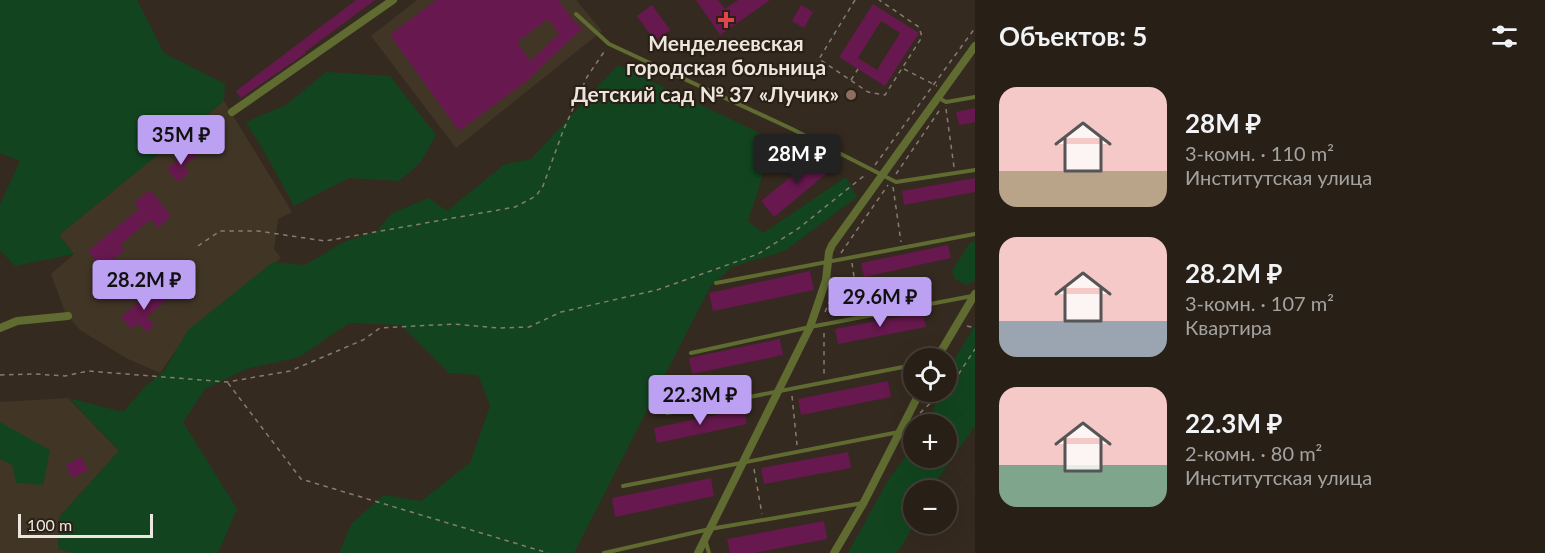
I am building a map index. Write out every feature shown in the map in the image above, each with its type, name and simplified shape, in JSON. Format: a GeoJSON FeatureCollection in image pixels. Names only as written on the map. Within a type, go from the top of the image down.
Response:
{"type":"FeatureCollection","features":[{"type":"Feature","properties":{"kind":"street"},"geometry":{"type":"LineString","coordinates":[[232,112],[393,0]]}},
{"type":"Feature","properties":{"kind":"street"},"geometry":{"type":"LineString","coordinates":[[698,553],[810,327],[821,298],[832,245],[975,46]]}},
{"type":"Feature","properties":{"kind":"street"},"geometry":{"type":"LineString","coordinates":[[943,348],[974,295]]}},
{"type":"Feature","properties":{"kind":"street"},"geometry":{"type":"LineString","coordinates":[[0,328],[17,321],[68,316]]}},
{"type":"Feature","properties":{"kind":"street"},"geometry":{"type":"LineString","coordinates":[[834,553],[864,502],[915,402]]}},
{"type":"Feature","properties":{"kind":"lane"},"geometry":{"type":"LineString","coordinates":[[576,14],[609,44],[792,129],[896,182],[975,170]]}},
{"type":"Feature","properties":{"kind":"lane"},"geometry":{"type":"LineString","coordinates":[[938,97],[946,102],[975,97]]}},
{"type":"Feature","properties":{"kind":"lane"},"geometry":{"type":"LineString","coordinates":[[716,283],[837,258],[975,234]]}},
{"type":"Feature","properties":{"kind":"lane"},"geometry":{"type":"LineString","coordinates":[[691,353],[821,324],[974,295]]}},
{"type":"Feature","properties":{"kind":"lane"},"geometry":{"type":"LineString","coordinates":[[667,413],[903,368]]}},
{"type":"Feature","properties":{"kind":"lane"},"geometry":{"type":"LineString","coordinates":[[623,486],[900,432]]}},
{"type":"Feature","properties":{"kind":"lane"},"geometry":{"type":"LineString","coordinates":[[604,553],[711,527],[864,502]]}},
{"type":"Feature","properties":{"kind":"lane"},"geometry":{"type":"LineString","coordinates":[[705,539],[709,553]]}},
{"type":"Feature","properties":{"kind":"path"},"geometry":{"type":"LineString","coordinates":[[855,0],[819,59],[868,92],[885,95],[922,37],[919,27],[879,0]]}},
{"type":"Feature","properties":{"kind":"path"},"geometry":{"type":"LineString","coordinates":[[892,16],[895,11]]}},
{"type":"Feature","properties":{"kind":"path"},"geometry":{"type":"LineString","coordinates":[[0,375],[65,376],[88,371],[227,382],[290,371],[363,340],[380,328],[454,324],[498,328],[529,327],[561,312],[657,290],[758,254],[799,228],[871,171],[975,28]]}},
{"type":"Feature","properties":{"kind":"path"},"geometry":{"type":"LineString","coordinates":[[198,246],[220,231],[258,231],[325,241],[515,207],[537,196],[543,186],[563,131],[587,77],[609,44]]}},
{"type":"Feature","properties":{"kind":"path"},"geometry":{"type":"LineString","coordinates":[[851,80],[858,69]]}},
{"type":"Feature","properties":{"kind":"path"},"geometry":{"type":"LineString","coordinates":[[902,69],[944,88]]}},
{"type":"Feature","properties":{"kind":"path"},"geometry":{"type":"LineString","coordinates":[[946,102],[955,173]]}},
{"type":"Feature","properties":{"kind":"path"},"geometry":{"type":"LineString","coordinates":[[837,258],[946,102]]}},
{"type":"Feature","properties":{"kind":"path"},"geometry":{"type":"LineString","coordinates":[[892,180],[902,247]]}},
{"type":"Feature","properties":{"kind":"path"},"geometry":{"type":"LineString","coordinates":[[851,256],[860,317]]}},
{"type":"Feature","properties":{"kind":"path"},"geometry":{"type":"LineString","coordinates":[[824,383],[821,324],[833,293],[835,281]]}},
{"type":"Feature","properties":{"kind":"path"},"geometry":{"type":"LineString","coordinates":[[957,376],[975,349]]}},
{"type":"Feature","properties":{"kind":"path"},"geometry":{"type":"LineString","coordinates":[[227,382],[301,479],[548,553]]}},
{"type":"Feature","properties":{"kind":"path"},"geometry":{"type":"LineString","coordinates":[[791,389],[798,453]]}},
{"type":"Feature","properties":{"kind":"path"},"geometry":{"type":"LineString","coordinates":[[919,414],[932,402]]}},
{"type":"Feature","properties":{"kind":"path"},"geometry":{"type":"LineString","coordinates":[[753,462],[763,520]]}},
{"type":"Feature","properties":{"kind":"shaded area"},"geometry":{"type":"Polygon","coordinates":[[[417,0],[576,0],[602,31],[456,148],[371,36],[417,0]]]}},
{"type":"Feature","properties":{"kind":"shaded area"},"geometry":{"type":"Polygon","coordinates":[[[224,101],[292,212],[278,219],[274,249],[281,258],[188,333],[160,373],[128,359],[80,330],[65,312],[51,274],[74,254],[59,235],[224,101]]]}},
{"type":"Feature","properties":{"kind":"shaded area"},"geometry":{"type":"Polygon","coordinates":[[[68,398],[119,451],[60,516],[58,549],[74,553],[0,553],[0,402],[68,398]]]}},
{"type":"Feature","properties":{"kind":"green space"},"geometry":{"type":"Polygon","coordinates":[[[0,0],[137,0],[164,53],[225,84],[224,101],[59,235],[74,254],[15,266],[0,250],[0,205],[20,161],[0,153],[0,0]]]}},
{"type":"Feature","properties":{"kind":"green space"},"geometry":{"type":"Polygon","coordinates":[[[618,65],[774,140],[748,221],[763,233],[846,177],[857,197],[785,251],[732,267],[710,287],[574,553],[339,553],[352,523],[384,495],[421,501],[470,463],[490,406],[478,375],[449,373],[401,325],[349,323],[299,357],[246,369],[205,389],[183,422],[237,509],[218,553],[74,553],[58,549],[60,516],[119,451],[69,398],[123,412],[145,387],[164,371],[188,330],[273,262],[305,265],[344,242],[377,231],[392,213],[429,198],[447,211],[505,164],[531,159],[618,65]]]}},
{"type":"Feature","properties":{"kind":"green space"},"geometry":{"type":"Polygon","coordinates":[[[326,72],[390,76],[436,135],[421,162],[399,181],[349,178],[294,206],[246,122],[286,105],[326,72]]]}},
{"type":"Feature","properties":{"kind":"green space"},"geometry":{"type":"Polygon","coordinates":[[[975,241],[975,280],[966,285],[955,279],[952,271],[969,244],[975,241]]]}},
{"type":"Feature","properties":{"kind":"green space"},"geometry":{"type":"Polygon","coordinates":[[[975,326],[975,426],[957,452],[957,414],[932,414],[936,402],[957,402],[957,355],[975,326]]]}},
{"type":"Feature","properties":{"kind":"green space"},"geometry":{"type":"Polygon","coordinates":[[[0,422],[50,450],[43,485],[16,483],[12,465],[0,459],[0,422]]]}},
{"type":"Feature","properties":{"kind":"green space"},"geometry":{"type":"Polygon","coordinates":[[[903,460],[903,468],[945,468],[937,480],[903,480],[903,534],[908,534],[896,553],[848,553],[887,482],[903,460]]]}},
{"type":"Feature","properties":{"kind":"building"},"geometry":{"type":"Polygon","coordinates":[[[356,0],[375,0],[306,53],[241,98],[236,91],[356,0]]]}},
{"type":"Feature","properties":{"kind":"building"},"geometry":{"type":"Polygon","coordinates":[[[436,0],[558,0],[582,28],[528,80],[459,131],[390,35],[436,0]],[[548,19],[517,42],[530,61],[559,34],[548,19]]]}},
{"type":"Feature","properties":{"kind":"building","name":"Менделеевская городская больница"},"geometry":{"type":"Polygon","coordinates":[[[696,0],[718,0],[725,9],[738,0],[770,0],[720,35],[696,0]]]}},
{"type":"Feature","properties":{"kind":"building"},"geometry":{"type":"Polygon","coordinates":[[[873,4],[919,33],[885,86],[839,57],[873,4]],[[881,21],[858,58],[877,70],[900,33],[881,21]]]}},
{"type":"Feature","properties":{"kind":"building"},"geometry":{"type":"Polygon","coordinates":[[[652,5],[670,30],[655,41],[637,16],[652,5]]]}},
{"type":"Feature","properties":{"kind":"building"},"geometry":{"type":"Polygon","coordinates":[[[801,5],[813,12],[804,28],[792,21],[801,5]]]}},
{"type":"Feature","properties":{"kind":"building"},"geometry":{"type":"Polygon","coordinates":[[[975,108],[975,122],[959,125],[956,112],[975,108]]]}},
{"type":"Feature","properties":{"kind":"building"},"geometry":{"type":"Polygon","coordinates":[[[190,149],[196,156],[184,166],[189,173],[178,182],[167,169],[190,149]]]}},
{"type":"Feature","properties":{"kind":"building"},"geometry":{"type":"Polygon","coordinates":[[[820,153],[832,169],[774,217],[761,201],[820,153]]]}},
{"type":"Feature","properties":{"kind":"building"},"geometry":{"type":"Polygon","coordinates":[[[975,178],[975,192],[904,205],[902,191],[975,178]]]}},
{"type":"Feature","properties":{"kind":"building"},"geometry":{"type":"Polygon","coordinates":[[[150,190],[171,216],[158,228],[151,219],[120,245],[125,250],[102,268],[88,251],[139,209],[134,203],[150,190]]]}},
{"type":"Feature","properties":{"kind":"building"},"geometry":{"type":"Polygon","coordinates":[[[948,245],[951,258],[864,277],[861,263],[948,245]]]}},
{"type":"Feature","properties":{"kind":"building"},"geometry":{"type":"Polygon","coordinates":[[[810,271],[814,290],[713,311],[709,293],[810,271]]]}},
{"type":"Feature","properties":{"kind":"building"},"geometry":{"type":"Polygon","coordinates":[[[155,288],[166,300],[147,317],[154,325],[146,332],[138,323],[131,329],[121,317],[155,288]]]}},
{"type":"Feature","properties":{"kind":"building"},"geometry":{"type":"Polygon","coordinates":[[[923,312],[926,327],[838,344],[835,329],[923,312]]]}},
{"type":"Feature","properties":{"kind":"building"},"geometry":{"type":"Polygon","coordinates":[[[780,339],[783,355],[692,374],[689,358],[780,339]]]}},
{"type":"Feature","properties":{"kind":"building"},"geometry":{"type":"Polygon","coordinates":[[[888,381],[891,397],[801,415],[798,399],[888,381]]]}},
{"type":"Feature","properties":{"kind":"building"},"geometry":{"type":"Polygon","coordinates":[[[744,409],[747,424],[657,443],[654,428],[744,409]]]}},
{"type":"Feature","properties":{"kind":"building"},"geometry":{"type":"Polygon","coordinates":[[[848,452],[851,468],[764,484],[761,468],[848,452]]]}},
{"type":"Feature","properties":{"kind":"building"},"geometry":{"type":"Polygon","coordinates":[[[81,457],[88,470],[72,478],[66,465],[81,457]]]}},
{"type":"Feature","properties":{"kind":"building"},"geometry":{"type":"Polygon","coordinates":[[[711,478],[714,496],[615,517],[612,498],[711,478]]]}},
{"type":"Feature","properties":{"kind":"building"},"geometry":{"type":"Polygon","coordinates":[[[824,521],[827,539],[754,553],[730,553],[727,539],[824,521]]]}},
{"type":"Feature","properties":{"kind":"place","name":"Менделеевская городская больница"},"geometry":{"type":"Point","coordinates":[726,20]}},
{"type":"Feature","properties":{"kind":"place","name":"Детский сад № 37 «Лучик»"},"geometry":{"type":"Point","coordinates":[851,95]}}]}
